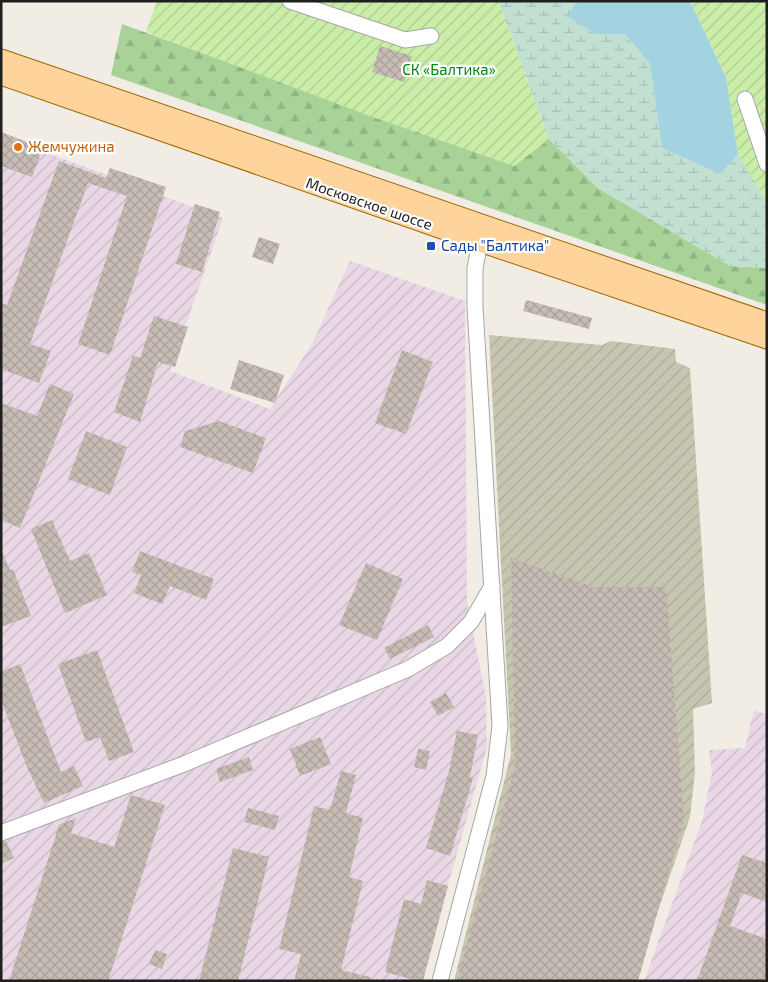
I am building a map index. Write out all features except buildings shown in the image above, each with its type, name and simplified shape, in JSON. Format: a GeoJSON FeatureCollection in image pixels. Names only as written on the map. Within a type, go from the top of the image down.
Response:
{"type":"FeatureCollection","features":[{"type":"Feature","properties":{"kind":"main road","name":"Московское шоссе"},"geometry":{"type":"LineString","coordinates":[[1,59],[483,234],[767,340]]}},
{"type":"Feature","properties":{"kind":"main road","name":"Московское шоссе"},"geometry":{"type":"LineString","coordinates":[[1,75],[483,234],[767,322]]}},
{"type":"Feature","properties":{"kind":"street"},"geometry":{"type":"LineString","coordinates":[[290,1],[404,40],[431,36]]}},
{"type":"Feature","properties":{"kind":"street"},"geometry":{"type":"LineString","coordinates":[[745,99],[767,164]]}},
{"type":"Feature","properties":{"kind":"street"},"geometry":{"type":"LineString","coordinates":[[440,981],[494,776],[500,726],[475,307],[475,268],[483,234]]}},
{"type":"Feature","properties":{"kind":"street"},"geometry":{"type":"LineString","coordinates":[[1,833],[184,764],[408,669],[447,646],[472,622],[492,586]]}},
{"type":"Feature","properties":{"kind":"shaded area"},"geometry":{"type":"Polygon","coordinates":[[[1,136],[223,218],[170,371],[270,409],[312,344],[350,261],[465,301],[467,602],[486,697],[487,747],[421,981],[1,981],[1,136]]]}},
{"type":"Feature","properties":{"kind":"shaded area"},"geometry":{"type":"Polygon","coordinates":[[[489,335],[602,345],[611,341],[675,349],[676,362],[690,368],[712,703],[693,709],[695,773],[690,817],[634,981],[454,981],[511,754],[489,335]]]}},
{"type":"Feature","properties":{"kind":"shaded area"},"geometry":{"type":"Polygon","coordinates":[[[754,710],[767,715],[767,981],[644,981],[702,821],[712,772],[709,750],[745,748],[754,710]]]}},
{"type":"Feature","properties":{"kind":"green space","name":"СК «Балтика»"},"geometry":{"type":"Polygon","coordinates":[[[157,1],[498,1],[549,139],[514,166],[367,115],[146,32],[157,1]]]}},
{"type":"Feature","properties":{"kind":"green space"},"geometry":{"type":"Polygon","coordinates":[[[498,1],[577,1],[569,16],[595,34],[625,34],[650,64],[662,148],[720,174],[738,154],[767,201],[767,268],[730,266],[598,188],[549,139],[498,1]]]}},
{"type":"Feature","properties":{"kind":"green space"},"geometry":{"type":"Polygon","coordinates":[[[690,1],[767,1],[767,201],[738,154],[726,78],[690,1]]]}},
{"type":"Feature","properties":{"kind":"green space"},"geometry":{"type":"Polygon","coordinates":[[[122,24],[514,166],[549,139],[598,188],[730,266],[767,268],[767,305],[111,75],[122,24]]]}},
{"type":"Feature","properties":{"kind":"water"},"geometry":{"type":"Polygon","coordinates":[[[577,1],[690,1],[726,78],[738,154],[720,174],[662,148],[650,64],[625,34],[595,34],[568,16],[577,1]]]}},
{"type":"Feature","properties":{"kind":"place","name":"Жемчужина"},"geometry":{"type":"Point","coordinates":[18,147]}},
{"type":"Feature","properties":{"kind":"place","name":"Сады \"Балтика\""},"geometry":{"type":"Point","coordinates":[431,246]}}]}
